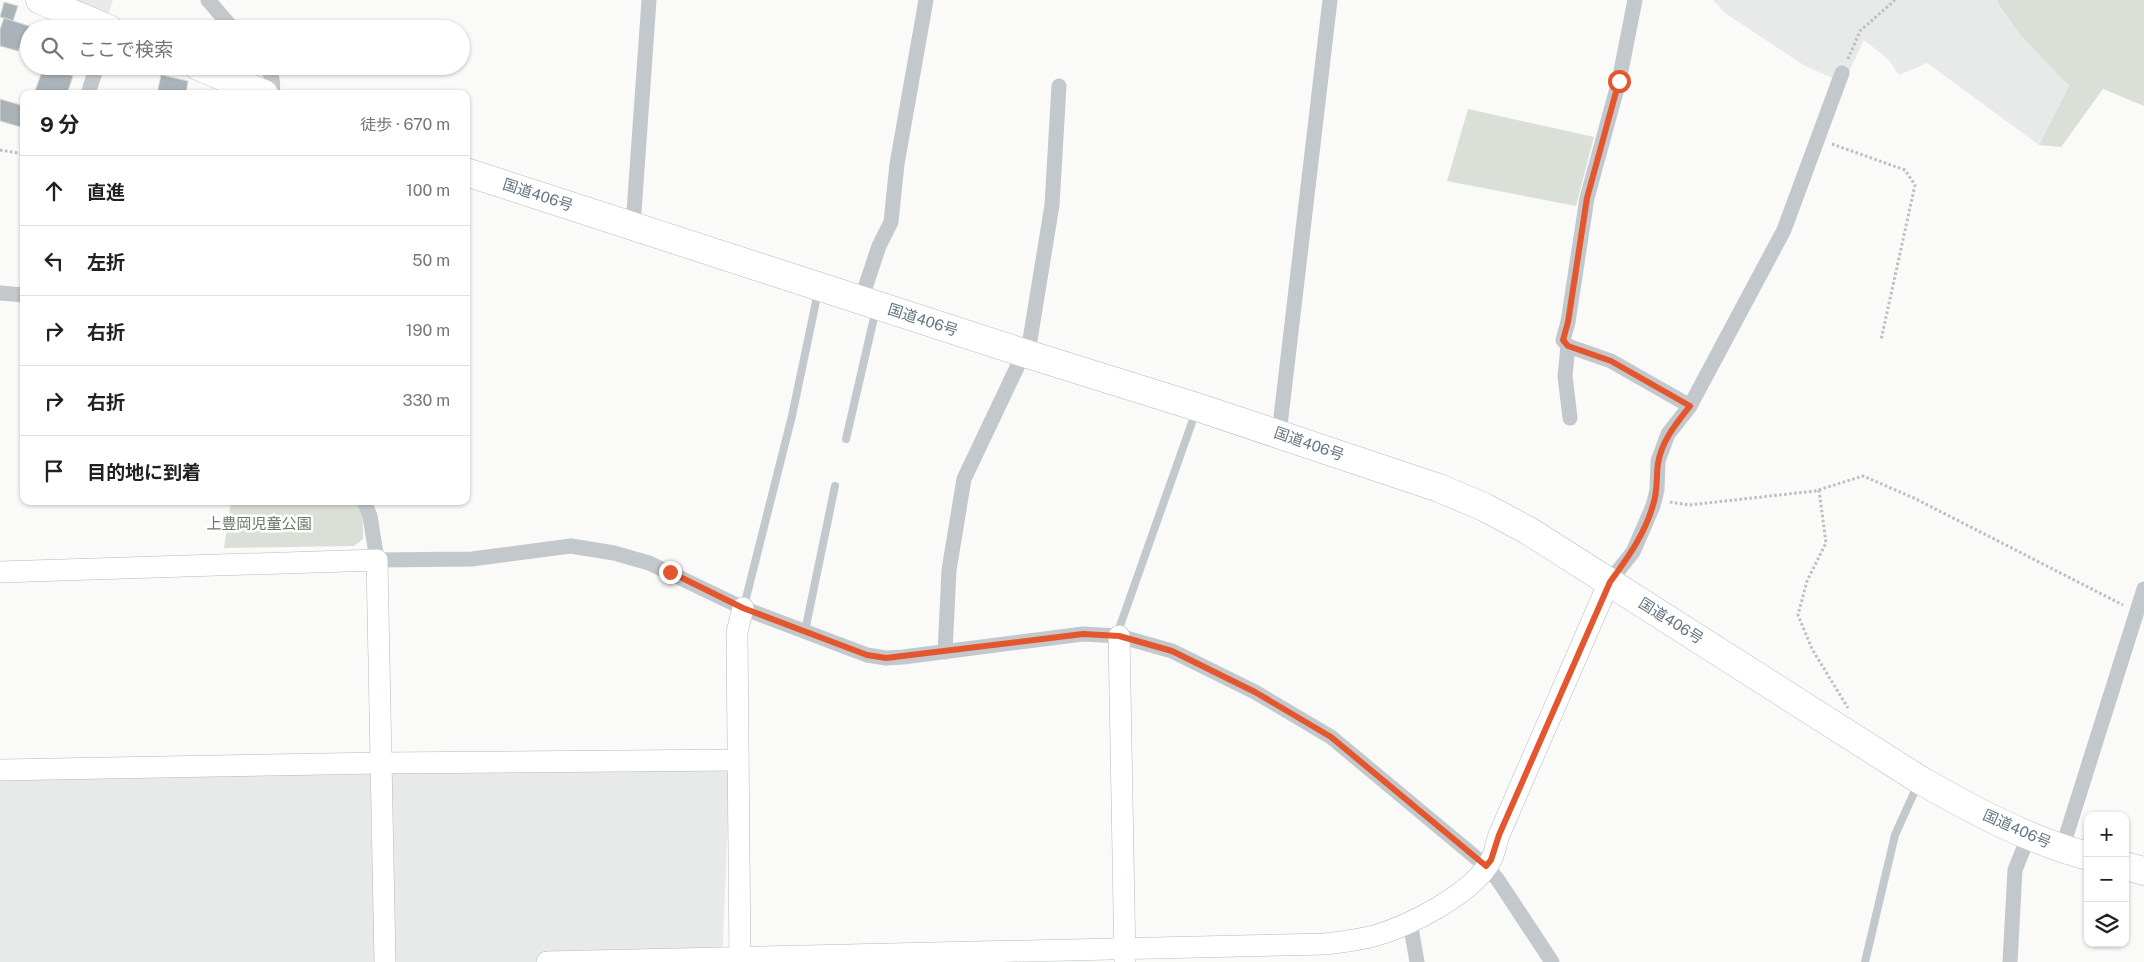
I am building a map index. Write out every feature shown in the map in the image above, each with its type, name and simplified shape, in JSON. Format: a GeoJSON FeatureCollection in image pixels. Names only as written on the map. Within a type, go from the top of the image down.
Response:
{"type":"FeatureCollection","features":[{"type":"Feature","properties":{"kind":"highway"},"geometry":{"type":"LineString","coordinates":[[40,0],[81,20]]}},
{"type":"Feature","properties":{"kind":"highway"},"geometry":{"type":"LineString","coordinates":[[219,75],[255,90]]}},
{"type":"Feature","properties":{"kind":"highway","name":"国道406号"},"geometry":{"type":"LineString","coordinates":[[470,173],[1024,353],[1197,407],[1439,488],[1484,507],[1529,531],[1920,780],[1969,808],[2028,835],[2062,849],[2084,855]]}},
{"type":"Feature","properties":{"kind":"highway"},"geometry":{"type":"LineString","coordinates":[[2129,867],[2144,871]]}},
{"type":"Feature","properties":{"kind":"street"},"geometry":{"type":"LineString","coordinates":[[208,0],[225,20]]}},
{"type":"Feature","properties":{"kind":"street"},"geometry":{"type":"LineString","coordinates":[[632,226],[649,0]]}},
{"type":"Feature","properties":{"kind":"street"},"geometry":{"type":"LineString","coordinates":[[869,302],[879,246],[891,222],[897,164],[926,0]]}},
{"type":"Feature","properties":{"kind":"street"},"geometry":{"type":"LineString","coordinates":[[1279,434],[1330,0]]}},
{"type":"Feature","properties":{"kind":"street"},"geometry":{"type":"LineString","coordinates":[[1635,0],[1619,81],[1587,198],[1568,322],[1563,340],[1568,346],[1611,361],[1690,406]]}},
{"type":"Feature","properties":{"kind":"street"},"geometry":{"type":"LineString","coordinates":[[548,962],[1125,955],[1325,944],[1373,936],[1410,922],[1452,898],[1479,876],[1491,860],[1499,835],[1610,582],[1633,552],[1655,500],[1658,461],[1668,434],[1690,406],[1784,230],[1842,73]]}},
{"type":"Feature","properties":{"kind":"street"},"geometry":{"type":"LineString","coordinates":[[89,90],[94,75]]}},
{"type":"Feature","properties":{"kind":"street"},"geometry":{"type":"LineString","coordinates":[[272,75],[272,90]]}},
{"type":"Feature","properties":{"kind":"street"},"geometry":{"type":"LineString","coordinates":[[945,652],[949,570],[964,479],[1030,340],[1052,205],[1059,86]]}},
{"type":"Feature","properties":{"kind":"street"},"geometry":{"type":"LineString","coordinates":[[0,293],[20,295]]}},
{"type":"Feature","properties":{"kind":"street"},"geometry":{"type":"LineString","coordinates":[[1568,346],[1564,376],[1570,418]]}},
{"type":"Feature","properties":{"kind":"street"},"geometry":{"type":"LineString","coordinates":[[366,505],[370,516],[377,560],[385,962]]}},
{"type":"Feature","properties":{"kind":"street"},"geometry":{"type":"LineString","coordinates":[[0,572],[377,560],[472,559],[571,546],[614,553],[648,563],[743,608],[867,655],[886,658],[945,652],[1060,635],[1098,634],[1119,636],[1172,651],[1255,692],[1331,737],[1486,866],[1498,880],[1552,962]]}},
{"type":"Feature","properties":{"kind":"street"},"geometry":{"type":"LineString","coordinates":[[2062,849],[2144,589]]}},
{"type":"Feature","properties":{"kind":"street"},"geometry":{"type":"LineString","coordinates":[[740,960],[738,632],[743,608]]}},
{"type":"Feature","properties":{"kind":"street"},"geometry":{"type":"LineString","coordinates":[[1119,636],[1125,955]]}},
{"type":"Feature","properties":{"kind":"street"},"geometry":{"type":"LineString","coordinates":[[0,770],[381,763],[738,760]]}},
{"type":"Feature","properties":{"kind":"street"},"geometry":{"type":"LineString","coordinates":[[2010,962],[2016,870],[2028,835]]}},
{"type":"Feature","properties":{"kind":"street"},"geometry":{"type":"LineString","coordinates":[[1410,922],[1417,962]]}},
{"type":"Feature","properties":{"kind":"lane"},"geometry":{"type":"LineString","coordinates":[[743,608],[792,416],[819,286]]}},
{"type":"Feature","properties":{"kind":"lane"},"geometry":{"type":"LineString","coordinates":[[846,439],[869,302]]}},
{"type":"Feature","properties":{"kind":"lane"},"geometry":{"type":"LineString","coordinates":[[1119,636],[1120,626],[1197,407]]}},
{"type":"Feature","properties":{"kind":"lane"},"geometry":{"type":"LineString","coordinates":[[804,631],[835,486]]}},
{"type":"Feature","properties":{"kind":"lane"},"geometry":{"type":"LineString","coordinates":[[1865,962],[1895,835],[1920,780]]}},
{"type":"Feature","properties":{"kind":"path"},"geometry":{"type":"LineString","coordinates":[[1842,73],[1860,31],[1895,0]]}},
{"type":"Feature","properties":{"kind":"path"},"geometry":{"type":"LineString","coordinates":[[1818,138],[1905,170],[1915,186],[1881,340]]}},
{"type":"Feature","properties":{"kind":"path"},"geometry":{"type":"LineString","coordinates":[[0,150],[20,153]]}},
{"type":"Feature","properties":{"kind":"path"},"geometry":{"type":"LineString","coordinates":[[1655,500],[1689,505],[1820,490],[1863,476],[1914,498],[2136,612]]}},
{"type":"Feature","properties":{"kind":"path"},"geometry":{"type":"LineString","coordinates":[[1820,490],[1826,543],[1808,581],[1798,615],[1812,649],[1848,705],[1848,734]]}},
{"type":"Feature","properties":{"kind":"shaded area"},"geometry":{"type":"Polygon","coordinates":[[[73,0],[113,0],[108,15],[73,0]]]}},
{"type":"Feature","properties":{"kind":"shaded area"},"geometry":{"type":"Polygon","coordinates":[[[1713,0],[1998,0],[1998,5],[2021,36],[2069,86],[2039,145],[1927,63],[1899,75],[1888,59],[1864,40],[1844,83],[1805,66],[1725,13],[1713,0]]]}},
{"type":"Feature","properties":{"kind":"shaded area"},"geometry":{"type":"Polygon","coordinates":[[[720,766],[730,775],[722,962],[0,962],[0,778],[720,766]]]}},
{"type":"Feature","properties":{"kind":"green space"},"geometry":{"type":"Polygon","coordinates":[[[1998,0],[2144,0],[2144,106],[2103,89],[2061,147],[2039,145],[2069,86],[2021,36],[1998,4],[1998,0]]]}},
{"type":"Feature","properties":{"kind":"green space"},"geometry":{"type":"Polygon","coordinates":[[[1468,109],[1594,137],[1576,206],[1447,181],[1468,109]]]}},
{"type":"Feature","properties":{"kind":"green space","name":"上豊岡児童公園"},"geometry":{"type":"Polygon","coordinates":[[[230,505],[358,505],[363,515],[363,539],[354,546],[224,548],[230,505]]]}},
{"type":"Feature","properties":{"kind":"building"},"geometry":{"type":"Polygon","coordinates":[[[4,2],[18,6],[13,21],[0,17],[4,2]]]}},
{"type":"Feature","properties":{"kind":"building"},"geometry":{"type":"Polygon","coordinates":[[[4,18],[20,23],[20,46],[18,51],[0,46],[0,29],[4,18]]]}},
{"type":"Feature","properties":{"kind":"building"},"geometry":{"type":"Polygon","coordinates":[[[41,75],[73,76],[68,90],[35,90],[41,75]]]}},
{"type":"Feature","properties":{"kind":"building"},"geometry":{"type":"Polygon","coordinates":[[[161,75],[188,81],[187,90],[158,90],[161,75]]]}},
{"type":"Feature","properties":{"kind":"building"},"geometry":{"type":"Polygon","coordinates":[[[0,99],[20,105],[20,127],[0,121],[0,99]]]}},
{"type":"Feature","properties":{"kind":"route"},"geometry":{"type":"LineString","coordinates":[[670,572],[743,608],[867,655],[886,658],[945,652],[1060,635],[1083,634],[1119,636],[1172,651],[1255,692],[1331,737],[1486,866],[1491,860],[1499,835],[1610,582],[1633,552],[1653,506],[1657,490],[1658,461],[1668,434],[1690,406],[1611,361],[1568,346],[1563,340],[1568,322],[1587,198],[1619,81]]}}]}
